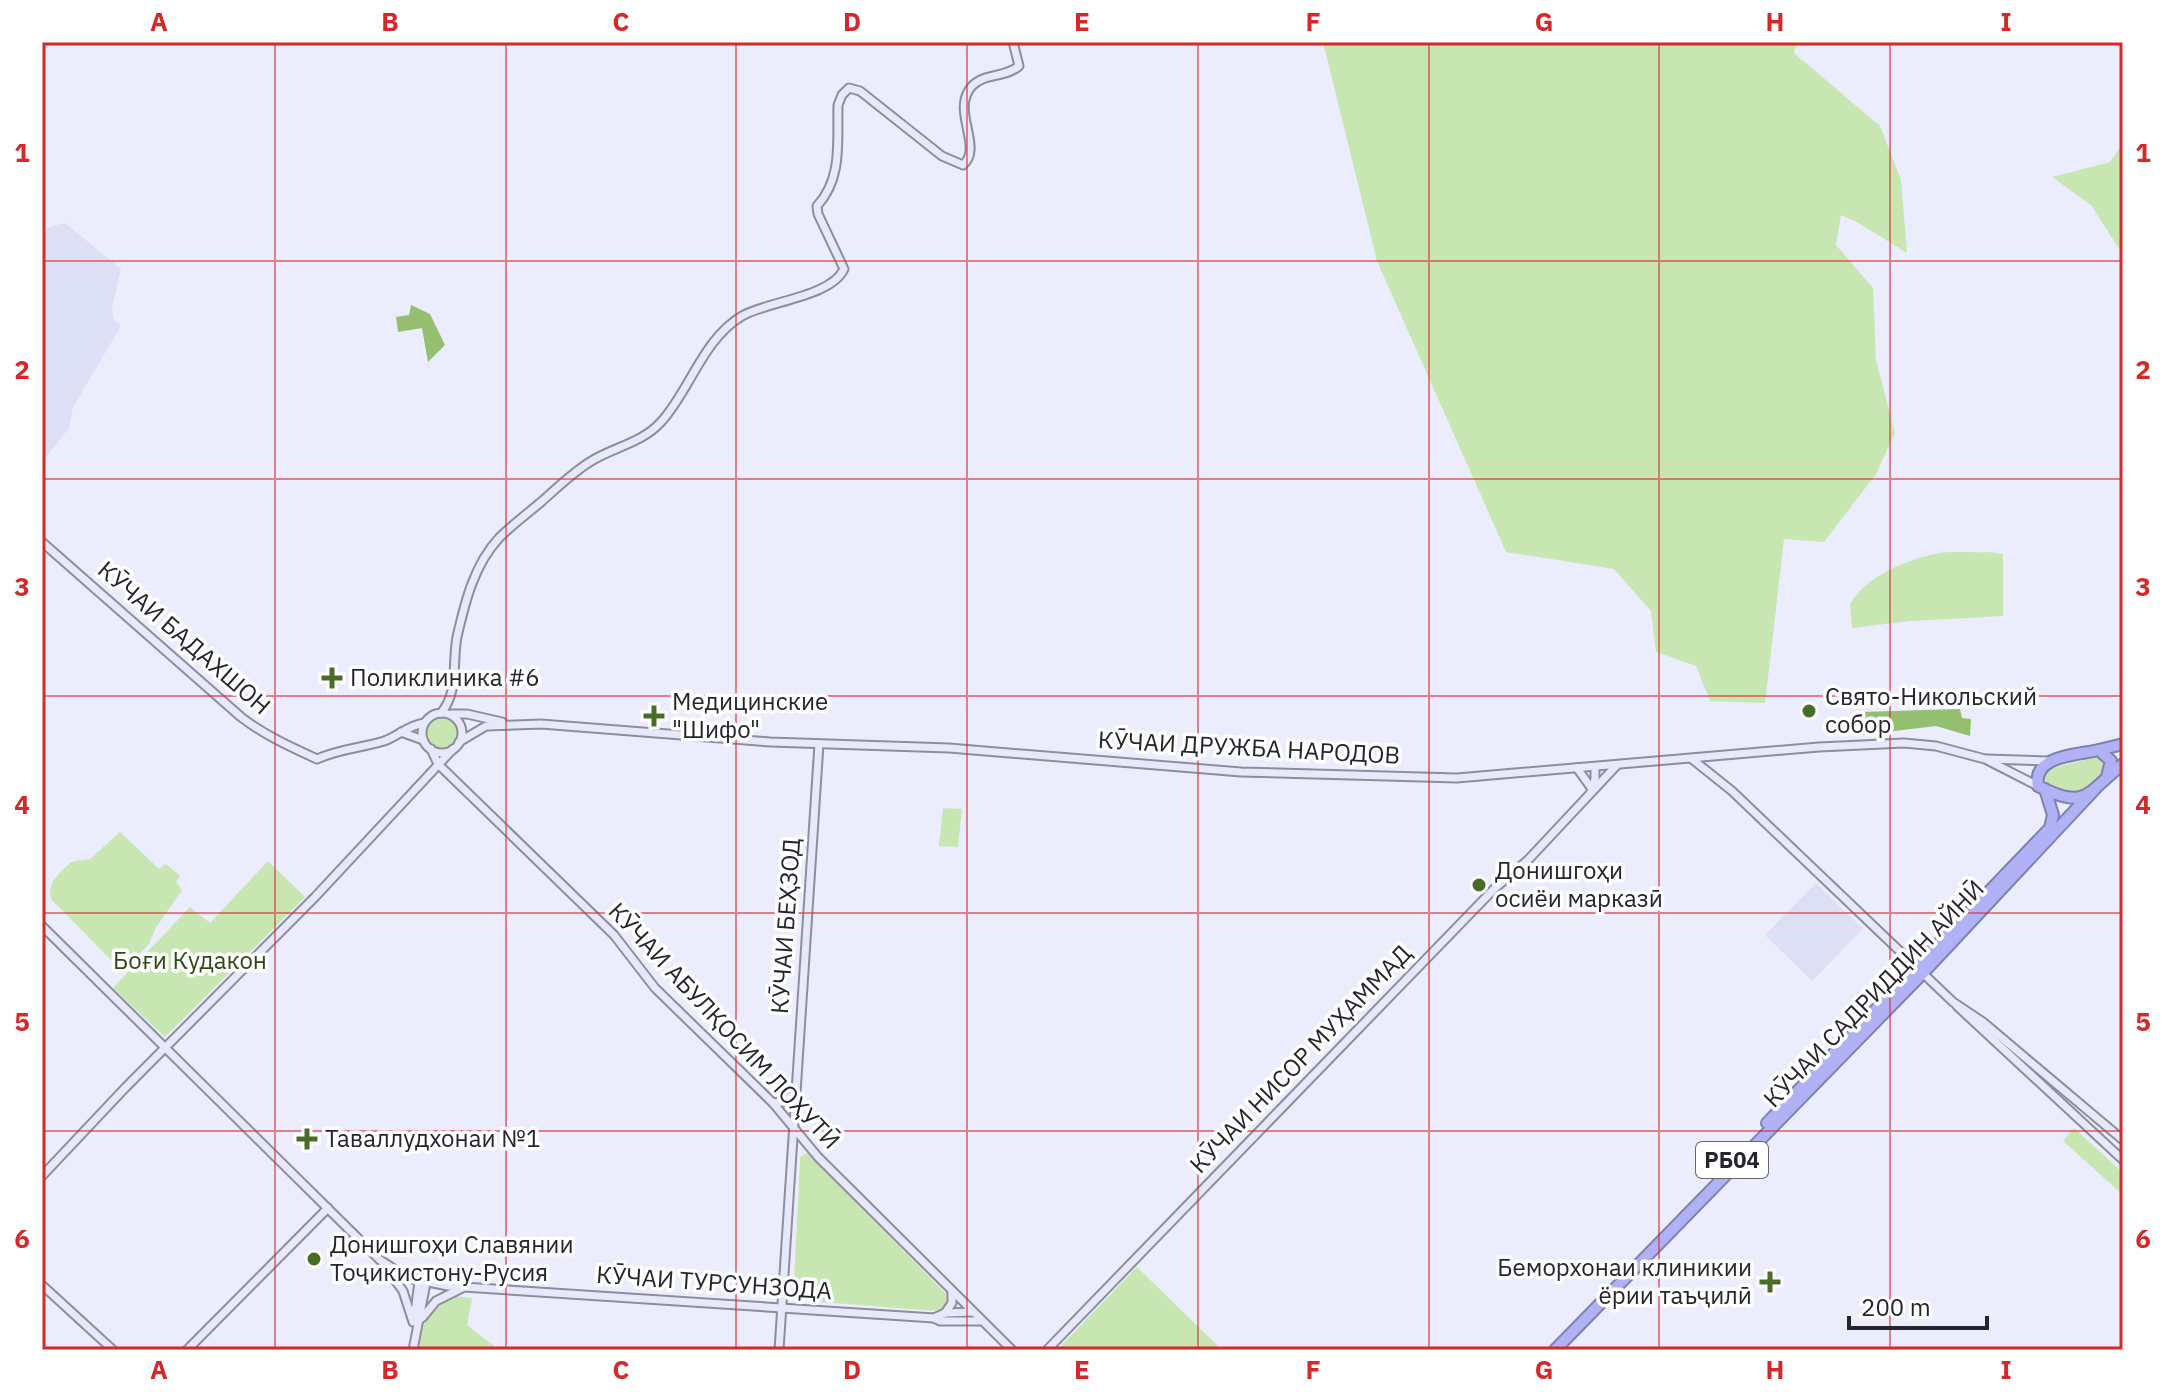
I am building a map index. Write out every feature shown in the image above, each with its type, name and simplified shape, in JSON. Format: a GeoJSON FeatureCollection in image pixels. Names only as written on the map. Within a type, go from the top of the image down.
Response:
{"type":"FeatureCollection","features":[{"type":"Feature","properties":{"kind":"highway"},"geometry":{"type":"LineString","coordinates":[[2095,789],[2075,799],[2042,787],[2038,772],[2049,761],[2123,744]]}},
{"type":"Feature","properties":{"kind":"highway"},"geometry":{"type":"LineString","coordinates":[[2099,750],[2111,761],[2107,777]]}},
{"type":"Feature","properties":{"kind":"highway","name":"РБ04"},"geometry":{"type":"LineString","coordinates":[[2095,789],[2123,764]]}},
{"type":"Feature","properties":{"kind":"highway","name":"КӮЧАИ САДРИДДИН АЙНӢ"},"geometry":{"type":"LineString","coordinates":[[1555,1350],[1919,971],[2050,828],[2053,815],[2042,787]]}},
{"type":"Feature","properties":{"kind":"highway","name":"КӮЧАИ САДРИДДИН АЙНӢ"},"geometry":{"type":"LineString","coordinates":[[1546,1350],[2086,802],[2095,789]]}},
{"type":"Feature","properties":{"kind":"street"},"geometry":{"type":"LineString","coordinates":[[446,714],[451,699],[458,635],[475,574],[500,537],[580,469],[639,439],[658,425],[719,337],[742,316],[802,295],[840,277],[844,269],[817,206],[827,195],[836,172],[838,105],[842,95],[849,88],[868,97],[949,161],[963,165],[968,162],[971,149],[964,108],[966,95],[976,82],[1010,73],[1019,66],[1013,42]]}},
{"type":"Feature","properties":{"kind":"street","name":"КӮЧАИ БАДАХШОН"},"geometry":{"type":"LineString","coordinates":[[42,542],[255,728],[317,759],[399,734],[413,725],[424,723]]}},
{"type":"Feature","properties":{"kind":"street"},"geometry":{"type":"LineString","coordinates":[[451,699],[453,708],[508,724]]}},
{"type":"Feature","properties":{"kind":"street"},"geometry":{"type":"LineString","coordinates":[[446,714],[460,726],[459,742]]}},
{"type":"Feature","properties":{"kind":"street"},"geometry":{"type":"LineString","coordinates":[[423,740],[424,723],[431,716],[467,714]]}},
{"type":"Feature","properties":{"kind":"street"},"geometry":{"type":"LineString","coordinates":[[42,1176],[315,897],[459,742],[486,726],[508,724]]}},
{"type":"Feature","properties":{"kind":"street","name":"КӮЧАИ ДРУЖБА НАРОДОВ"},"geometry":{"type":"LineString","coordinates":[[508,724],[819,744],[949,748],[1252,772],[1457,778],[1904,743],[1936,746],[1985,759]]}},
{"type":"Feature","properties":{"kind":"street"},"geometry":{"type":"LineString","coordinates":[[399,734],[423,740],[438,764]]}},
{"type":"Feature","properties":{"kind":"street","name":"КӮЧАИ БЕҲЗОД"},"geometry":{"type":"LineString","coordinates":[[779,1350],[819,744]]}},
{"type":"Feature","properties":{"kind":"street"},"geometry":{"type":"LineString","coordinates":[[431,749],[442,753],[453,749]]}},
{"type":"Feature","properties":{"kind":"street"},"geometry":{"type":"LineString","coordinates":[[1714,757],[1715,775]]}},
{"type":"Feature","properties":{"kind":"street"},"geometry":{"type":"LineString","coordinates":[[1692,759],[1715,775],[1919,971],[2123,1160]]}},
{"type":"Feature","properties":{"kind":"street"},"geometry":{"type":"LineString","coordinates":[[1985,759],[2049,761]]}},
{"type":"Feature","properties":{"kind":"street"},"geometry":{"type":"LineString","coordinates":[[1985,759],[2042,787]]}},
{"type":"Feature","properties":{"kind":"street","name":"КӮЧАИ АБУЛҚОСИМ ЛОҲУТӢ"},"geometry":{"type":"LineString","coordinates":[[438,764],[614,935],[654,986],[773,1103],[813,1152],[1012,1350]]}},
{"type":"Feature","properties":{"kind":"street","name":"КӮЧАИ НИСОР МУҲАММАД"},"geometry":{"type":"LineString","coordinates":[[1047,1350],[1494,889],[1528,860],[1617,765]]}},
{"type":"Feature","properties":{"kind":"street","name":"КӮЧАИ НИСОР МУҲАММАД"},"geometry":{"type":"LineString","coordinates":[[1587,799],[1592,789],[1595,767]]}},
{"type":"Feature","properties":{"kind":"street"},"geometry":{"type":"LineString","coordinates":[[1577,768],[1592,789]]}},
{"type":"Feature","properties":{"kind":"street"},"geometry":{"type":"LineString","coordinates":[[42,926],[167,1047]]}},
{"type":"Feature","properties":{"kind":"street"},"geometry":{"type":"LineString","coordinates":[[1953,1002],[1971,1013],[2123,1140]]}},
{"type":"Feature","properties":{"kind":"street","name":"КӮЧАИ ТУРСУНЗОДА"},"geometry":{"type":"LineString","coordinates":[[167,1047],[380,1260],[397,1272],[423,1282],[934,1318],[940,1321],[981,1321]]}},
{"type":"Feature","properties":{"kind":"street"},"geometry":{"type":"LineString","coordinates":[[773,1103],[783,1102],[795,1093]]}},
{"type":"Feature","properties":{"kind":"street"},"geometry":{"type":"LineString","coordinates":[[2094,1134],[2095,1124],[2104,1122]]}},
{"type":"Feature","properties":{"kind":"street"},"geometry":{"type":"LineString","coordinates":[[791,1162],[802,1153],[813,1152]]}},
{"type":"Feature","properties":{"kind":"street"},"geometry":{"type":"LineString","coordinates":[[187,1350],[328,1208]]}},
{"type":"Feature","properties":{"kind":"street"},"geometry":{"type":"LineString","coordinates":[[380,1260],[403,1291],[416,1323]]}},
{"type":"Feature","properties":{"kind":"street"},"geometry":{"type":"LineString","coordinates":[[413,1350],[423,1282]]}},
{"type":"Feature","properties":{"kind":"street"},"geometry":{"type":"LineString","coordinates":[[42,1285],[113,1350]]}},
{"type":"Feature","properties":{"kind":"street"},"geometry":{"type":"LineString","coordinates":[[416,1323],[436,1301],[466,1287]]}},
{"type":"Feature","properties":{"kind":"street"},"geometry":{"type":"LineString","coordinates":[[945,1313],[952,1303],[952,1292]]}},
{"type":"Feature","properties":{"kind":"street","name":"КӮЧАИ ТУРСУНЗОДА"},"geometry":{"type":"LineString","coordinates":[[934,1318],[945,1313],[973,1312]]}},
{"type":"Feature","properties":{"kind":"shaded area"},"geometry":{"type":"Polygon","coordinates":[[[65,223],[121,269],[112,309],[114,320],[121,326],[73,407],[69,428],[42,462],[42,235],[49,227],[65,223]]]}},
{"type":"Feature","properties":{"kind":"shaded area"},"geometry":{"type":"Polygon","coordinates":[[[1816,883],[1863,929],[1812,981],[1765,935],[1816,883]]]}},
{"type":"Feature","properties":{"kind":"green space"},"geometry":{"type":"Polygon","coordinates":[[[1323,42],[1797,42],[1794,53],[1880,126],[1901,180],[1907,253],[1841,215],[1836,245],[1873,288],[1876,360],[1895,433],[1876,474],[1824,542],[1784,539],[1765,703],[1710,701],[1696,666],[1656,652],[1651,611],[1614,569],[1506,552],[1377,261],[1323,42]]]}},
{"type":"Feature","properties":{"kind":"green space"},"geometry":{"type":"Polygon","coordinates":[[[2123,143],[2123,255],[2091,205],[2052,177],[2110,162],[2123,143]]]}},
{"type":"Feature","properties":{"kind":"green space"},"geometry":{"type":"Polygon","coordinates":[[[411,305],[430,314],[445,345],[428,362],[422,328],[398,332],[396,317],[409,315],[411,305]]]}},
{"type":"Feature","properties":{"kind":"green space"},"geometry":{"type":"Polygon","coordinates":[[[1937,553],[2003,554],[2003,616],[1852,628],[1850,604],[1865,586],[1885,572],[1937,553]]]}},
{"type":"Feature","properties":{"kind":"green space"},"geometry":{"type":"Polygon","coordinates":[[[1960,709],[1962,718],[1971,719],[1970,736],[1936,726],[1861,735],[1862,712],[1960,709]]]}},
{"type":"Feature","properties":{"kind":"green space"},"geometry":{"type":"Polygon","coordinates":[[[442,716],[453,721],[458,732],[453,743],[442,748],[431,743],[426,732],[431,721],[442,716]]]}},
{"type":"Feature","properties":{"kind":"green space"},"geometry":{"type":"Polygon","coordinates":[[[2100,756],[2109,770],[2079,795],[2065,794],[2043,784],[2042,774],[2045,770],[2100,756]]]}},
{"type":"Feature","properties":{"kind":"green space"},"geometry":{"type":"Polygon","coordinates":[[[943,808],[962,809],[958,847],[939,846],[943,808]]]}},
{"type":"Feature","properties":{"kind":"green space"},"geometry":{"type":"Polygon","coordinates":[[[120,832],[159,869],[166,864],[180,876],[176,882],[182,890],[155,929],[149,944],[136,957],[125,959],[117,966],[52,900],[50,888],[71,862],[90,859],[120,832]]]}},
{"type":"Feature","properties":{"kind":"green space","name":"Боғи Кудакон"},"geometry":{"type":"Polygon","coordinates":[[[268,861],[305,897],[165,1037],[113,988],[190,907],[210,923],[268,861]]]}},
{"type":"Feature","properties":{"kind":"green space"},"geometry":{"type":"Polygon","coordinates":[[[2074,1128],[2123,1173],[2123,1195],[2063,1141],[2074,1128]]]}},
{"type":"Feature","properties":{"kind":"green space"},"geometry":{"type":"Polygon","coordinates":[[[807,1153],[948,1296],[946,1306],[940,1311],[923,1310],[796,1300],[793,1297],[800,1157],[807,1153]]]}},
{"type":"Feature","properties":{"kind":"green space"},"geometry":{"type":"Polygon","coordinates":[[[1137,1267],[1222,1350],[1057,1350],[1137,1267]]]}},
{"type":"Feature","properties":{"kind":"green space"},"geometry":{"type":"Polygon","coordinates":[[[453,1296],[472,1298],[467,1325],[499,1350],[420,1350],[422,1333],[432,1310],[453,1296]]]}},
{"type":"Feature","properties":{"kind":"place","name":"Поликлиника #6"},"geometry":{"type":"Point","coordinates":[332,678]}},
{"type":"Feature","properties":{"kind":"place","name":"Свято-Никольский собор"},"geometry":{"type":"Point","coordinates":[1809,711]}},
{"type":"Feature","properties":{"kind":"place","name":"Медицинские \"Шифо\""},"geometry":{"type":"Point","coordinates":[654,716]}},
{"type":"Feature","properties":{"kind":"place","name":"Донишгоҳи осиёи марказӣ"},"geometry":{"type":"Point","coordinates":[1479,885]}},
{"type":"Feature","properties":{"kind":"place","name":"Таваллудхонаи №1"},"geometry":{"type":"Point","coordinates":[307,1139]}},
{"type":"Feature","properties":{"kind":"place","name":"Донишгоҳи Славянии Тоҷикистону-Русия"},"geometry":{"type":"Point","coordinates":[314,1259]}},
{"type":"Feature","properties":{"kind":"place","name":"Беморхонаи клиникии ёрии таъҷилӣ"},"geometry":{"type":"Point","coordinates":[1770,1282]}}]}
